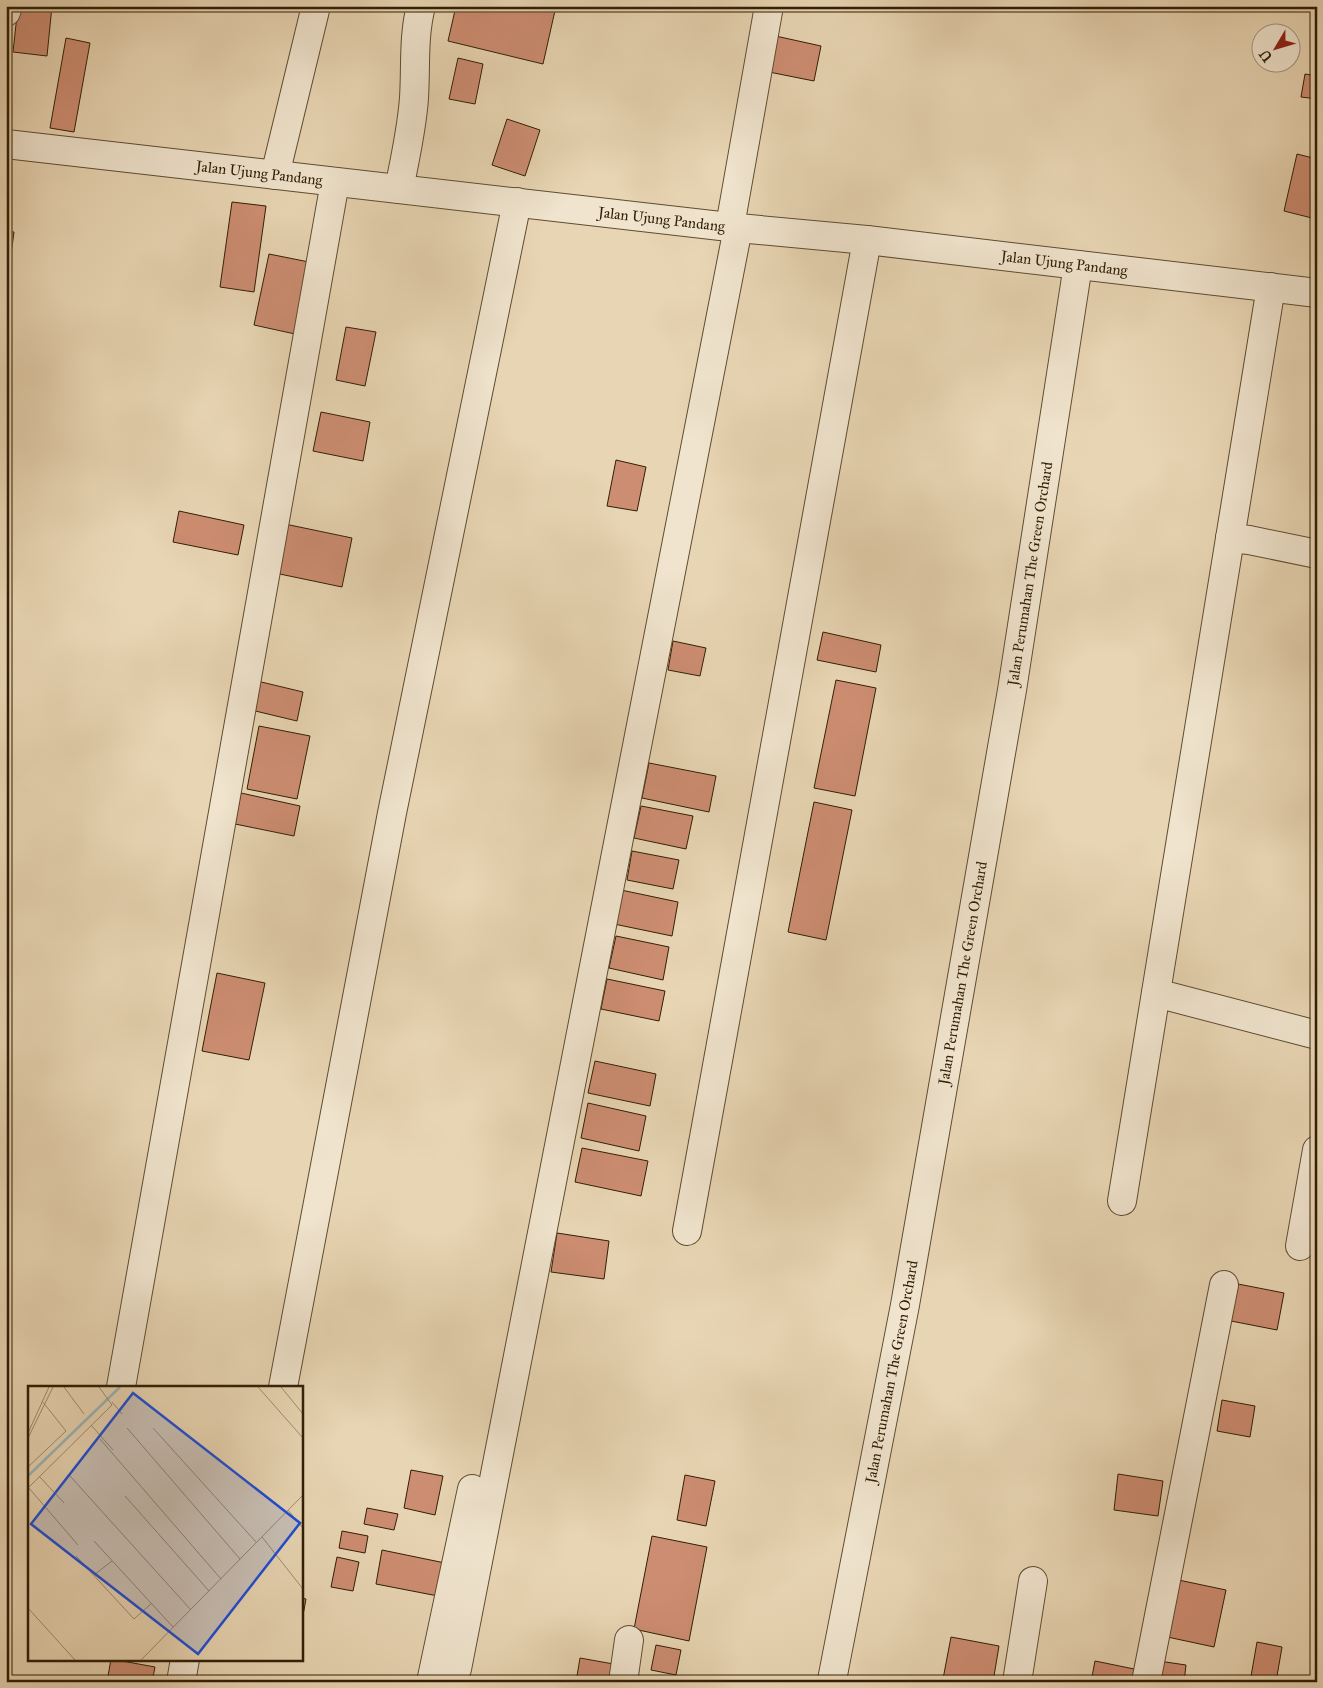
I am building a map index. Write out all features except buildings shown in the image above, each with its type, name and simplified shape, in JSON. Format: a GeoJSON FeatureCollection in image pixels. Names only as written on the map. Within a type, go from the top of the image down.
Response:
{"type":"FeatureCollection","features":[{"type":"Feature","properties":{"kind":"street"},"geometry":{"type":"LineString","coordinates":[[6,12],[8,6]]}},
{"type":"Feature","properties":{"kind":"street"},"geometry":{"type":"LineString","coordinates":[[276,175],[316,6]]}},
{"type":"Feature","properties":{"kind":"street"},"geometry":{"type":"LineString","coordinates":[[399,189],[414,99],[414,41],[421,6]]}},
{"type":"Feature","properties":{"kind":"street"},"geometry":{"type":"LineString","coordinates":[[457,1669],[734,227],[769,6]]}},
{"type":"Feature","properties":{"kind":"street","name":"Jalan Ujung Pandang"},"geometry":{"type":"LineString","coordinates":[[6,144],[734,227],[867,240],[1317,293]]}},
{"type":"Feature","properties":{"kind":"street"},"geometry":{"type":"LineString","coordinates":[[121,1386],[336,182]]}},
{"type":"Feature","properties":{"kind":"street"},"geometry":{"type":"LineString","coordinates":[[283,1386],[392,813],[517,202]]}},
{"type":"Feature","properties":{"kind":"street"},"geometry":{"type":"LineString","coordinates":[[687,1231],[867,240]]}},
{"type":"Feature","properties":{"kind":"street","name":"Jalan Perumahan The Green Orchard"},"geometry":{"type":"LineString","coordinates":[[832,1680],[905,1305],[1012,690],[1078,265]]}},
{"type":"Feature","properties":{"kind":"street"},"geometry":{"type":"LineString","coordinates":[[1122,1201],[1271,287]]}},
{"type":"Feature","properties":{"kind":"street"},"geometry":{"type":"LineString","coordinates":[[1230,538],[1317,554]]}},
{"type":"Feature","properties":{"kind":"street"},"geometry":{"type":"LineString","coordinates":[[1156,993],[1317,1035]]}},
{"type":"Feature","properties":{"kind":"street"},"geometry":{"type":"LineString","coordinates":[[1300,1246],[1317,1150]]}},
{"type":"Feature","properties":{"kind":"street"},"geometry":{"type":"LineString","coordinates":[[1146,1682],[1224,1285]]}},
{"type":"Feature","properties":{"kind":"street"},"geometry":{"type":"LineString","coordinates":[[431,1682],[472,1489]]}},
{"type":"Feature","properties":{"kind":"street"},"geometry":{"type":"LineString","coordinates":[[1017,1682],[1033,1581]]}},
{"type":"Feature","properties":{"kind":"street"},"geometry":{"type":"LineString","coordinates":[[623,1682],[629,1640]]}},
{"type":"Feature","properties":{"kind":"street"},"geometry":{"type":"LineString","coordinates":[[181,1682],[185,1660]]}}]}
